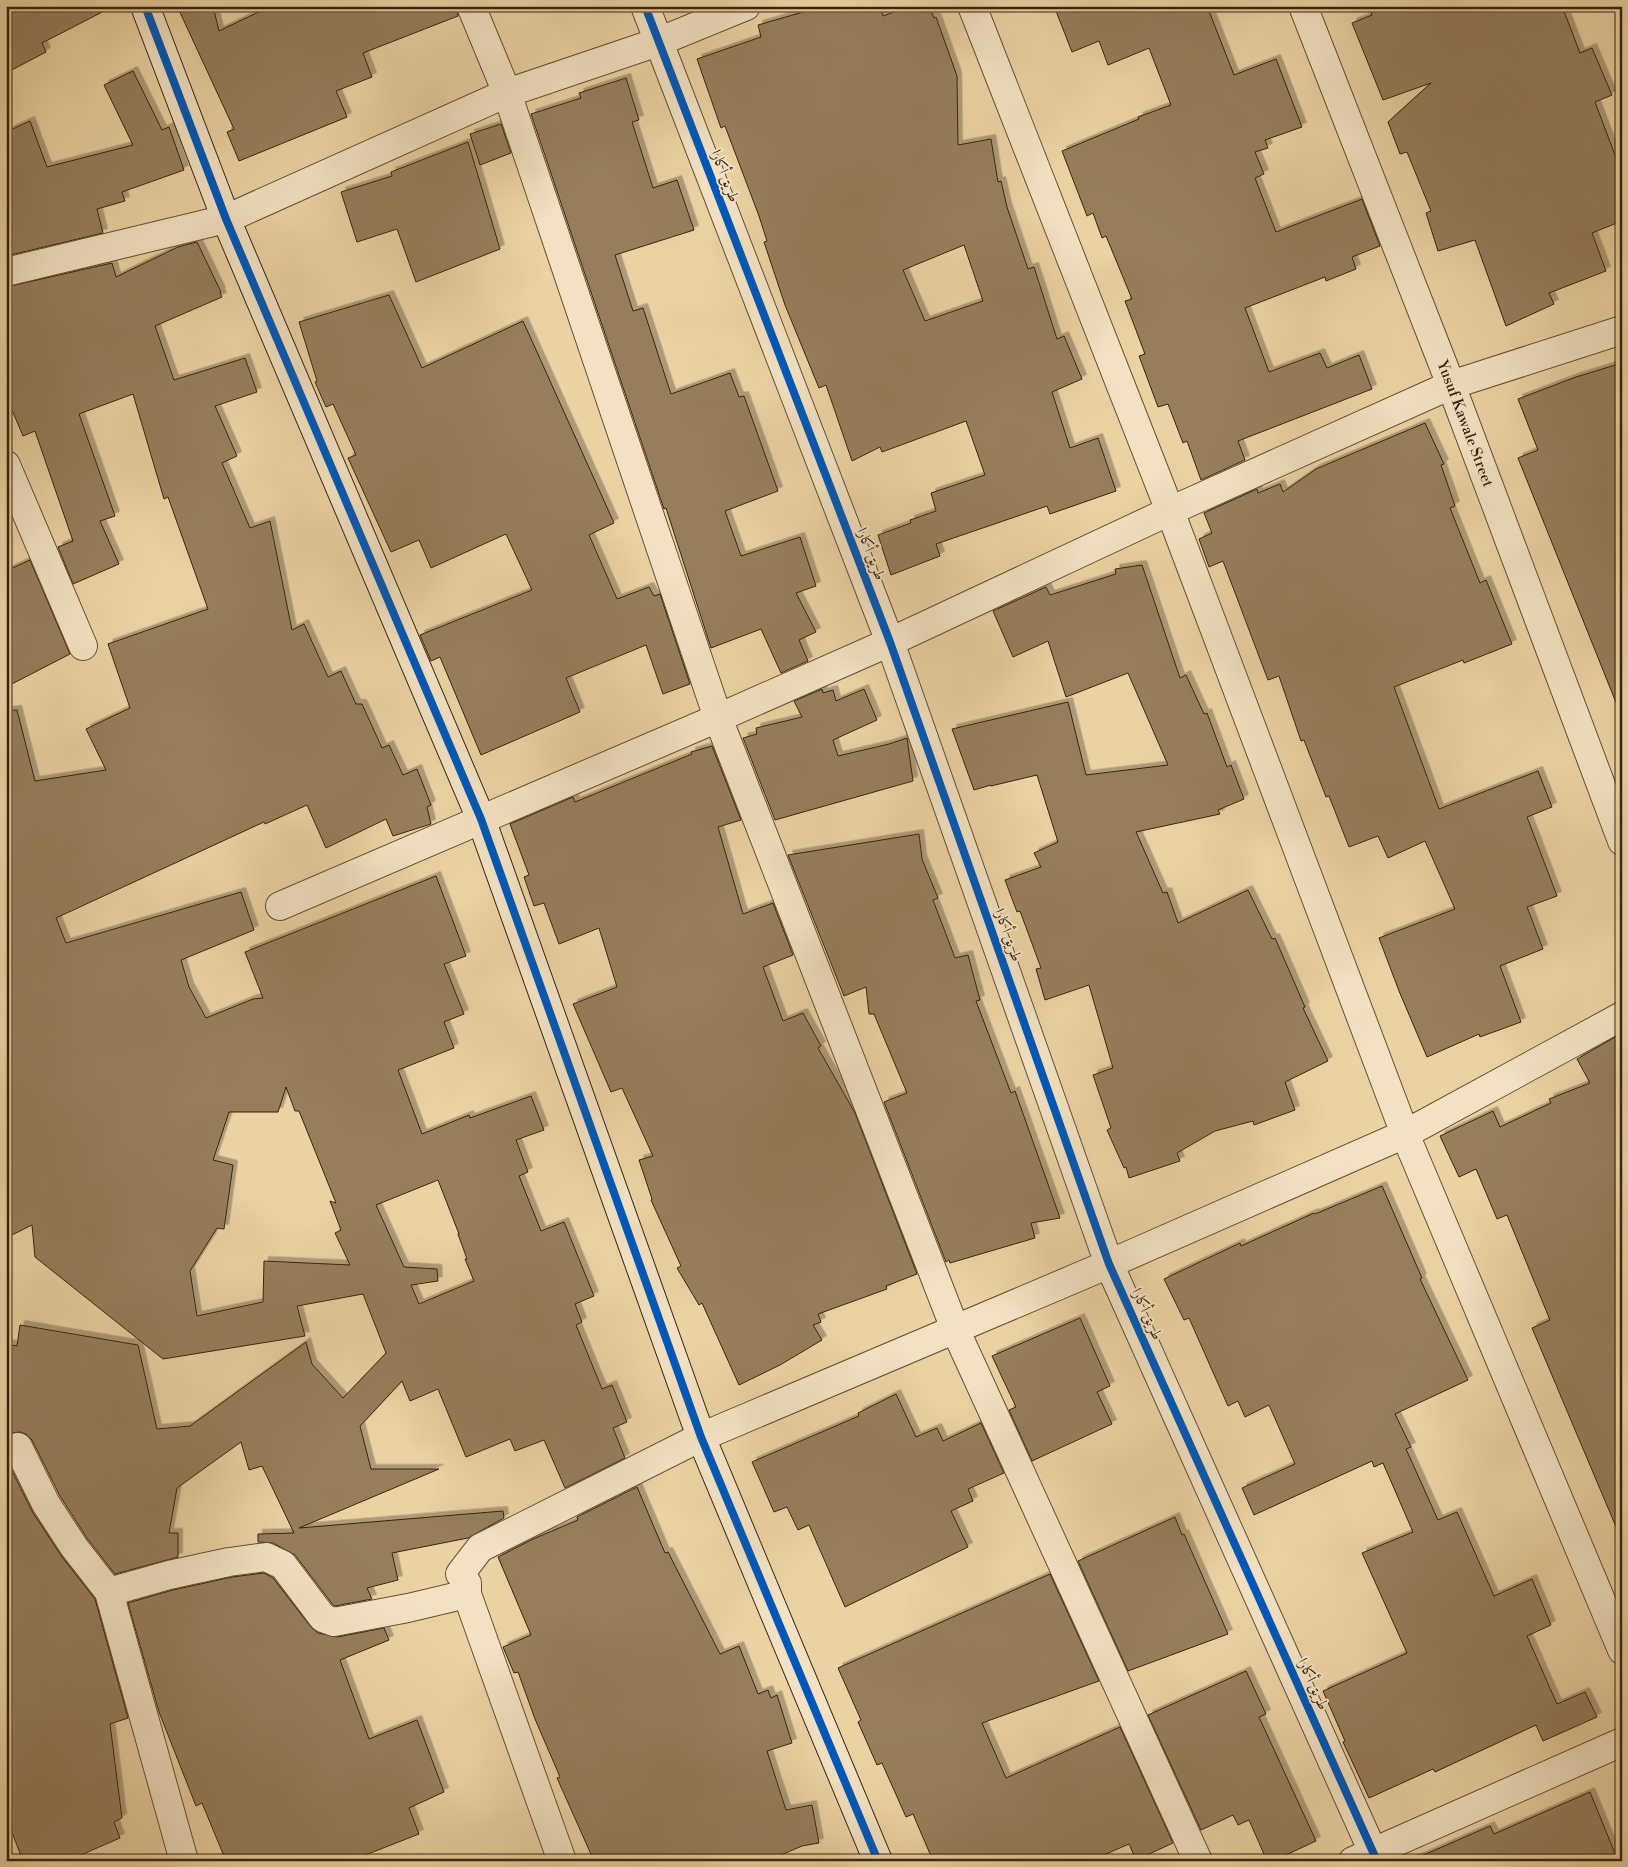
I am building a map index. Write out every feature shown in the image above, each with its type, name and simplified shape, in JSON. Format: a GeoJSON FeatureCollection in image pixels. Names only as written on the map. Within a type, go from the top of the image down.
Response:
{"type":"FeatureCollection","features":[{"type":"Feature","properties":{"kind":"street"},"geometry":{"type":"LineString","coordinates":[[145,6],[226,219],[481,819],[701,1437],[878,1861]]}},
{"type":"Feature","properties":{"kind":"street"},"geometry":{"type":"LineString","coordinates":[[471,6],[507,93],[718,718],[955,1329],[1198,1861]]}},
{"type":"Feature","properties":{"kind":"street","name":"طريق أكارا"},"geometry":{"type":"LineString","coordinates":[[645,6],[890,642],[1109,1264],[1368,1858]]}},
{"type":"Feature","properties":{"kind":"street"},"geometry":{"type":"LineString","coordinates":[[6,272],[226,219],[507,93],[658,42],[746,6]]}},
{"type":"Feature","properties":{"kind":"street"},"geometry":{"type":"LineString","coordinates":[[972,6],[1170,511],[1405,1134],[1622,1650]]}},
{"type":"Feature","properties":{"kind":"street","name":"Yusuf Kawale Street"},"geometry":{"type":"LineString","coordinates":[[1302,6],[1451,384],[1622,841]]}},
{"type":"Feature","properties":{"kind":"street"},"geometry":{"type":"LineString","coordinates":[[280,906],[890,642],[1170,511],[1451,384],[1622,330]]}},
{"type":"Feature","properties":{"kind":"street"},"geometry":{"type":"LineString","coordinates":[[6,465],[83,646]]}},
{"type":"Feature","properties":{"kind":"street"},"geometry":{"type":"LineString","coordinates":[[562,1861],[467,1594],[467,1583],[460,1574],[480,1548],[701,1437],[1109,1264],[1405,1134],[1622,1016]]}},
{"type":"Feature","properties":{"kind":"street"},"geometry":{"type":"LineString","coordinates":[[18,1447],[46,1504],[74,1547],[108,1592],[184,1861]]}},
{"type":"Feature","properties":{"kind":"street"},"geometry":{"type":"LineString","coordinates":[[108,1592],[169,1574],[266,1557],[283,1564],[323,1618],[334,1622],[408,1608],[467,1594]]}},
{"type":"Feature","properties":{"kind":"street"},"geometry":{"type":"LineString","coordinates":[[1368,1858],[1622,1742]]}},
{"type":"Feature","properties":{"kind":"building"},"geometry":{"type":"Polygon","coordinates":[[[6,6],[114,6],[42,43],[46,52],[6,73],[6,6]]]}},
{"type":"Feature","properties":{"kind":"building"},"geometry":{"type":"Polygon","coordinates":[[[177,6],[213,6],[219,31],[271,6],[456,6],[458,16],[363,53],[372,77],[336,91],[347,117],[239,161],[227,132],[234,129],[177,6]]]}},
{"type":"Feature","properties":{"kind":"building"},"geometry":{"type":"Polygon","coordinates":[[[824,6],[880,6],[883,16],[911,6],[929,6],[934,18],[936,17],[957,76],[958,145],[991,139],[998,182],[1001,181],[1007,207],[1028,269],[1034,267],[1057,339],[1064,336],[1082,379],[1052,392],[1070,448],[1098,438],[1116,491],[1050,514],[1047,506],[936,544],[940,556],[891,575],[878,535],[911,523],[910,520],[936,511],[931,493],[985,475],[966,421],[882,452],[880,447],[852,461],[826,385],[819,388],[785,305],[764,242],[767,241],[759,216],[725,126],[721,128],[697,59],[761,37],[758,25],[824,6]],[[964,245],[903,270],[925,321],[983,301],[964,245]]]}},
{"type":"Feature","properties":{"kind":"building"},"geometry":{"type":"Polygon","coordinates":[[[1054,6],[1207,6],[1234,75],[1276,59],[1302,127],[1265,140],[1268,148],[1255,152],[1264,174],[1255,178],[1276,232],[1362,199],[1380,246],[1352,257],[1356,269],[1326,281],[1325,277],[1245,308],[1269,372],[1320,353],[1327,368],[1359,355],[1372,389],[1238,441],[1245,460],[1201,480],[1187,441],[1183,443],[1168,404],[1158,407],[1139,356],[1145,354],[1125,301],[1132,299],[1106,236],[1102,238],[1093,213],[1087,216],[1062,151],[1139,119],[1138,117],[1171,105],[1149,48],[1108,65],[1099,41],[1072,52],[1054,6]]]}},
{"type":"Feature","properties":{"kind":"building"},"geometry":{"type":"Polygon","coordinates":[[[1369,6],[1562,6],[1580,53],[1592,48],[1612,95],[1595,102],[1615,155],[1622,152],[1622,221],[1592,233],[1606,271],[1549,293],[1554,304],[1506,326],[1475,240],[1438,251],[1426,213],[1431,211],[1407,152],[1400,154],[1388,122],[1431,83],[1383,100],[1352,23],[1372,15],[1369,6]]]}},
{"type":"Feature","properties":{"kind":"building"},"geometry":{"type":"Polygon","coordinates":[[[133,71],[162,130],[169,127],[184,170],[122,192],[125,201],[97,209],[103,233],[6,256],[6,132],[30,121],[47,167],[133,145],[104,85],[133,71]]]}},
{"type":"Feature","properties":{"kind":"building"},"geometry":{"type":"Polygon","coordinates":[[[626,78],[639,120],[632,122],[653,188],[677,180],[694,230],[615,255],[633,311],[643,308],[671,394],[730,373],[739,397],[744,396],[778,491],[725,511],[741,556],[800,537],[816,586],[796,593],[816,632],[799,640],[808,661],[781,673],[761,629],[711,648],[666,508],[664,509],[531,114],[581,98],[579,93],[626,78]]]}},
{"type":"Feature","properties":{"kind":"building"},"geometry":{"type":"Polygon","coordinates":[[[501,124],[511,153],[480,165],[470,134],[501,124]]]}},
{"type":"Feature","properties":{"kind":"building"},"geometry":{"type":"Polygon","coordinates":[[[468,142],[500,249],[416,282],[397,229],[357,242],[341,192],[392,176],[391,172],[468,142]]]}},
{"type":"Feature","properties":{"kind":"building"},"geometry":{"type":"Polygon","coordinates":[[[197,242],[222,297],[155,326],[174,380],[245,358],[257,392],[215,406],[237,456],[222,463],[250,528],[270,521],[292,630],[304,624],[328,677],[341,671],[356,704],[362,704],[382,748],[389,745],[403,775],[417,769],[431,805],[427,807],[431,824],[393,836],[386,819],[326,848],[307,805],[265,824],[264,822],[56,918],[66,943],[241,892],[254,930],[181,960],[189,987],[206,1018],[253,999],[263,998],[245,952],[436,876],[466,956],[444,964],[464,1014],[444,1022],[454,1048],[398,1070],[422,1134],[469,1115],[470,1118],[531,1096],[544,1130],[516,1140],[528,1172],[519,1176],[541,1231],[564,1222],[594,1296],[575,1304],[582,1322],[576,1325],[602,1389],[612,1385],[627,1422],[613,1428],[625,1458],[565,1488],[544,1440],[515,1451],[510,1439],[466,1457],[438,1389],[410,1401],[402,1381],[360,1426],[371,1469],[439,1469],[299,1528],[503,1511],[504,1518],[468,1538],[392,1553],[398,1580],[367,1588],[372,1599],[335,1606],[295,1555],[273,1543],[258,1542],[258,1534],[294,1533],[262,1466],[249,1470],[241,1442],[177,1488],[169,1533],[178,1533],[178,1557],[115,1574],[87,1538],[60,1496],[32,1440],[26,1434],[20,1432],[12,1433],[6,1437],[6,1344],[17,1346],[20,1325],[138,1345],[157,1429],[190,1426],[306,1342],[312,1364],[343,1398],[386,1353],[363,1294],[297,1306],[305,1336],[163,1359],[35,1257],[32,1225],[6,1238],[6,711],[17,710],[35,781],[106,770],[86,729],[130,708],[108,644],[208,609],[168,497],[164,499],[133,394],[79,414],[115,516],[100,521],[119,564],[73,584],[58,547],[73,541],[35,431],[23,436],[6,396],[6,287],[112,263],[116,277],[178,247],[197,242]],[[286,1087],[278,1112],[229,1112],[213,1160],[233,1165],[224,1229],[217,1228],[190,1271],[197,1316],[263,1302],[264,1261],[350,1265],[335,1233],[341,1230],[330,1201],[336,1203],[299,1111],[295,1111],[286,1087]],[[438,1180],[376,1205],[404,1267],[437,1269],[438,1281],[411,1285],[419,1304],[474,1281],[465,1259],[467,1259],[459,1234],[438,1180]]]}},
{"type":"Feature","properties":{"kind":"building"},"geometry":{"type":"Polygon","coordinates":[[[389,295],[422,368],[523,321],[614,523],[589,535],[617,599],[649,587],[654,596],[660,594],[690,684],[663,694],[646,645],[566,678],[580,712],[481,755],[440,657],[431,661],[420,635],[532,590],[506,534],[431,568],[419,540],[391,552],[348,458],[356,455],[333,404],[326,407],[315,382],[317,381],[299,322],[389,295]]]}},
{"type":"Feature","properties":{"kind":"building"},"geometry":{"type":"Polygon","coordinates":[[[1622,363],[1622,710],[1619,710],[1518,458],[1538,450],[1518,399],[1576,377],[1622,363]]]}},
{"type":"Feature","properties":{"kind":"building"},"geometry":{"type":"Polygon","coordinates":[[[1425,423],[1444,464],[1441,465],[1455,506],[1450,508],[1480,583],[1486,580],[1512,644],[1464,663],[1463,660],[1394,687],[1439,809],[1538,771],[1552,807],[1527,817],[1557,896],[1527,907],[1543,949],[1500,966],[1521,1022],[1480,1037],[1479,1034],[1427,1057],[1379,938],[1455,909],[1425,841],[1388,858],[1378,836],[1349,847],[1329,796],[1326,797],[1304,740],[1301,741],[1279,676],[1268,680],[1223,561],[1209,567],[1199,539],[1212,533],[1204,513],[1257,489],[1258,493],[1280,484],[1283,492],[1316,469],[1425,423]]]}},
{"type":"Feature","properties":{"kind":"building"},"geometry":{"type":"Polygon","coordinates":[[[30,560],[70,654],[6,687],[6,571],[30,560]]]}},
{"type":"Feature","properties":{"kind":"building"},"geometry":{"type":"Polygon","coordinates":[[[1142,565],[1180,678],[1186,675],[1204,714],[1207,713],[1227,767],[1231,765],[1244,799],[1218,810],[1220,814],[1136,832],[1163,893],[1167,892],[1178,923],[1248,890],[1272,939],[1275,938],[1305,1007],[1303,1008],[1328,1061],[1285,1082],[1295,1110],[1254,1125],[1253,1121],[1215,1131],[1177,1153],[1180,1161],[1129,1178],[1126,1167],[1124,1168],[1107,1130],[1111,1128],[1093,1075],[1113,1068],[1089,985],[1045,1000],[1036,969],[1041,968],[1020,911],[1017,912],[1005,880],[1041,867],[1034,853],[1058,842],[1037,775],[974,790],[952,729],[1068,702],[1086,775],[1168,765],[1128,673],[1066,697],[1048,641],[1013,657],[993,611],[1046,587],[1050,595],[1116,574],[1115,569],[1142,565]]]}},
{"type":"Feature","properties":{"kind":"building"},"geometry":{"type":"Polygon","coordinates":[[[822,689],[823,693],[833,690],[836,701],[864,689],[877,720],[833,740],[838,756],[907,738],[913,781],[775,820],[743,738],[757,734],[756,728],[802,717],[794,701],[822,689]]]}},
{"type":"Feature","properties":{"kind":"building"},"geometry":{"type":"Polygon","coordinates":[[[712,746],[741,820],[718,827],[743,914],[773,903],[793,955],[763,967],[783,1021],[803,1013],[821,1046],[818,1048],[855,1113],[917,1274],[886,1286],[887,1289],[818,1314],[821,1322],[813,1325],[822,1340],[780,1365],[739,1385],[702,1303],[699,1305],[677,1268],[681,1266],[651,1200],[639,1160],[653,1156],[622,1088],[611,1092],[573,1004],[617,987],[599,928],[559,944],[544,903],[534,906],[524,877],[529,875],[510,824],[573,797],[575,802],[692,754],[691,752],[712,746]]]}},
{"type":"Feature","properties":{"kind":"building"},"geometry":{"type":"Polygon","coordinates":[[[919,834],[922,859],[938,898],[933,900],[955,958],[968,955],[980,1000],[976,1001],[1011,1093],[1015,1091],[1060,1218],[1031,1223],[1035,1238],[950,1263],[949,1260],[946,1262],[884,1102],[907,1093],[874,1014],[869,1014],[866,987],[844,996],[788,855],[919,834]]]}},
{"type":"Feature","properties":{"kind":"building"},"geometry":{"type":"Polygon","coordinates":[[[1617,1036],[1622,1044],[1622,1541],[1532,1328],[1550,1320],[1507,1215],[1497,1219],[1476,1169],[1459,1177],[1440,1136],[1493,1111],[1500,1127],[1551,1103],[1549,1099],[1590,1083],[1577,1059],[1617,1036]]]}},
{"type":"Feature","properties":{"kind":"building"},"geometry":{"type":"Polygon","coordinates":[[[1382,1186],[1422,1278],[1420,1279],[1468,1380],[1395,1414],[1411,1447],[1406,1449],[1438,1520],[1457,1512],[1494,1596],[1532,1579],[1551,1625],[1527,1636],[1557,1704],[1585,1692],[1597,1717],[1543,1741],[1536,1725],[1435,1772],[1433,1769],[1369,1798],[1343,1742],[1345,1741],[1323,1691],[1407,1653],[1362,1553],[1413,1532],[1383,1463],[1374,1467],[1372,1461],[1254,1515],[1242,1488],[1295,1464],[1269,1405],[1245,1417],[1238,1401],[1228,1406],[1189,1318],[1184,1320],[1164,1279],[1240,1243],[1241,1246],[1314,1213],[1382,1186]]]}},
{"type":"Feature","properties":{"kind":"building"},"geometry":{"type":"Polygon","coordinates":[[[1080,1318],[1110,1386],[1097,1392],[1112,1424],[1032,1461],[1009,1410],[1016,1407],[992,1356],[1080,1318]]]}},
{"type":"Feature","properties":{"kind":"building"},"geometry":{"type":"Polygon","coordinates":[[[896,1394],[916,1437],[937,1428],[943,1441],[981,1423],[1004,1473],[968,1489],[973,1501],[951,1511],[968,1547],[845,1607],[809,1525],[798,1530],[787,1507],[774,1512],[752,1462],[859,1416],[858,1413],[896,1394]]]}},
{"type":"Feature","properties":{"kind":"building"},"geometry":{"type":"Polygon","coordinates":[[[6,1459],[33,1513],[62,1557],[95,1599],[128,1718],[110,1724],[122,1818],[114,1822],[120,1838],[67,1861],[23,1861],[6,1817],[6,1459]]]}},
{"type":"Feature","properties":{"kind":"building"},"geometry":{"type":"Polygon","coordinates":[[[637,1487],[665,1553],[668,1552],[720,1654],[739,1646],[758,1694],[768,1690],[771,1698],[777,1695],[792,1743],[767,1751],[786,1810],[812,1805],[819,1843],[802,1846],[767,1861],[594,1861],[557,1778],[560,1777],[535,1719],[518,1672],[514,1673],[503,1647],[531,1635],[498,1557],[533,1539],[578,1520],[577,1517],[637,1487]]]}},
{"type":"Feature","properties":{"kind":"building"},"geometry":{"type":"Polygon","coordinates":[[[1175,1517],[1228,1634],[1128,1671],[1078,1561],[1175,1517]]]}},
{"type":"Feature","properties":{"kind":"building"},"geometry":{"type":"Polygon","coordinates":[[[264,1573],[273,1578],[311,1627],[318,1633],[337,1637],[384,1628],[389,1640],[340,1660],[369,1739],[417,1720],[444,1792],[409,1808],[419,1834],[350,1861],[226,1861],[202,1803],[196,1806],[159,1712],[128,1603],[173,1590],[232,1577],[264,1573]]]}},
{"type":"Feature","properties":{"kind":"building"},"geometry":{"type":"Polygon","coordinates":[[[1050,1574],[1099,1681],[982,1723],[1006,1778],[1120,1727],[1173,1843],[1136,1860],[1129,1844],[1090,1861],[933,1861],[913,1814],[906,1817],[882,1763],[877,1765],[858,1722],[861,1720],[838,1668],[1050,1574]]]}},
{"type":"Feature","properties":{"kind":"building"},"geometry":{"type":"Polygon","coordinates":[[[1246,1671],[1266,1714],[1259,1717],[1316,1841],[1273,1861],[1267,1861],[1249,1820],[1238,1825],[1233,1815],[1201,1830],[1148,1715],[1246,1671]]]}},
{"type":"Feature","properties":{"kind":"building"},"geometry":{"type":"Polygon","coordinates":[[[1590,1792],[1618,1861],[1410,1861],[1490,1826],[1494,1834],[1590,1792]]]}},
{"type":"Feature","properties":{"kind":"cycle path"},"geometry":{"type":"LineString","coordinates":[[145,6],[226,219],[481,819],[701,1437],[878,1861]]}},
{"type":"Feature","properties":{"kind":"cycle path"},"geometry":{"type":"LineString","coordinates":[[645,6],[890,642],[1109,1264],[1377,1861]]}}]}
